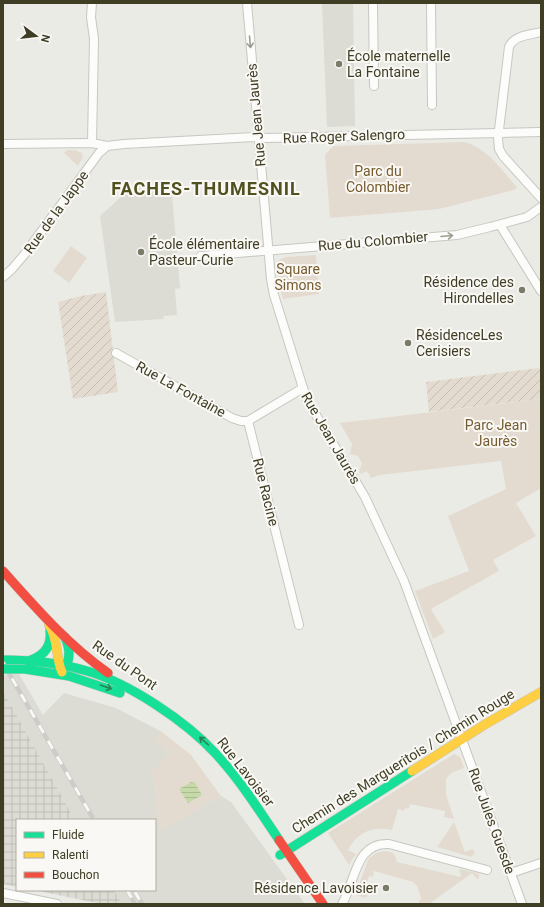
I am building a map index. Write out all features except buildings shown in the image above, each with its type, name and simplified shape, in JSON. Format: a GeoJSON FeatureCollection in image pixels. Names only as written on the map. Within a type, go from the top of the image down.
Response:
{"type":"FeatureCollection","features":[{"type":"Feature","properties":{"kind":"main road","name":"Rue du Pont"},"geometry":{"type":"LineString","coordinates":[[3,571],[31,602],[96,666],[155,703]]}},
{"type":"Feature","properties":{"kind":"main road","name":"Rue du Pont"},"geometry":{"type":"LineString","coordinates":[[31,602],[55,635],[62,666]]}},
{"type":"Feature","properties":{"kind":"main road","name":"Rue du Pont"},"geometry":{"type":"LineString","coordinates":[[24,664],[42,655],[50,643],[50,631],[45,620]]}},
{"type":"Feature","properties":{"kind":"main road","name":"Rue du Pont"},"geometry":{"type":"LineString","coordinates":[[62,632],[69,649],[69,659],[62,666]]}},
{"type":"Feature","properties":{"kind":"main road","name":"Rue Lavoisier"},"geometry":{"type":"LineString","coordinates":[[3,660],[24,664],[112,689],[135,700],[163,718],[188,738],[225,774],[283,853],[323,904]]}},
{"type":"Feature","properties":{"kind":"main road","name":"Rue Lavoisier"},"geometry":{"type":"LineString","coordinates":[[3,669],[24,664]]}},
{"type":"Feature","properties":{"kind":"main road","name":"Rue Lavoisier"},"geometry":{"type":"LineString","coordinates":[[3,665],[24,664],[62,666],[82,669],[98,674],[155,703],[193,732],[217,755],[239,782],[314,904]]}},
{"type":"Feature","properties":{"kind":"main road"},"geometry":{"type":"LineString","coordinates":[[62,666],[62,672],[69,676]]}},
{"type":"Feature","properties":{"kind":"main road","name":"Chemin des Margueritois / Chemin Rouge"},"geometry":{"type":"LineString","coordinates":[[283,853],[462,738],[541,692]]}},
{"type":"Feature","properties":{"kind":"street"},"geometry":{"type":"LineString","coordinates":[[92,3],[94,39],[92,143]]}},
{"type":"Feature","properties":{"kind":"street","name":"Rue Jean Jaurès"},"geometry":{"type":"LineString","coordinates":[[247,3],[268,250],[274,295],[307,400],[368,503],[409,594],[462,738]]}},
{"type":"Feature","properties":{"kind":"street"},"geometry":{"type":"LineString","coordinates":[[373,3],[374,86]]}},
{"type":"Feature","properties":{"kind":"street"},"geometry":{"type":"LineString","coordinates":[[431,3],[432,106]]}},
{"type":"Feature","properties":{"kind":"street"},"geometry":{"type":"LineString","coordinates":[[541,32],[517,38],[511,42],[509,47],[498,132],[498,145],[503,156],[541,198]]}},
{"type":"Feature","properties":{"kind":"street","name":"Rue Roger Salengro"},"geometry":{"type":"LineString","coordinates":[[3,144],[92,143],[107,146],[128,143],[258,137],[541,132]]}},
{"type":"Feature","properties":{"kind":"street","name":"Rue de la Jappe"},"geometry":{"type":"LineString","coordinates":[[3,277],[22,258],[99,153],[107,146]]}},
{"type":"Feature","properties":{"kind":"street","name":"Rue du Colombier"},"geometry":{"type":"LineString","coordinates":[[201,256],[457,235],[500,225],[530,215],[541,207]]}},
{"type":"Feature","properties":{"kind":"street"},"geometry":{"type":"LineString","coordinates":[[500,225],[541,291]]}},
{"type":"Feature","properties":{"kind":"street","name":"Rue La Fontaine"},"geometry":{"type":"LineString","coordinates":[[116,353],[237,420],[248,421]]}},
{"type":"Feature","properties":{"kind":"street"},"geometry":{"type":"LineString","coordinates":[[248,421],[303,388]]}},
{"type":"Feature","properties":{"kind":"street","name":"Rue Racine"},"geometry":{"type":"LineString","coordinates":[[248,421],[299,625]]}},
{"type":"Feature","properties":{"kind":"street","name":"Rue Jules Guesde"},"geometry":{"type":"LineString","coordinates":[[462,738],[522,904]]}},
{"type":"Feature","properties":{"kind":"street"},"geometry":{"type":"LineString","coordinates":[[342,904],[347,896],[362,857],[372,846],[389,844],[486,870]]}},
{"type":"Feature","properties":{"kind":"street"},"geometry":{"type":"LineString","coordinates":[[511,873],[541,863]]}},
{"type":"Feature","properties":{"kind":"street"},"geometry":{"type":"LineString","coordinates":[[3,893],[56,904]]}},
{"type":"Feature","properties":{"kind":"shaded area","name":"École maternelle La Fontaine"},"geometry":{"type":"Polygon","coordinates":[[[322,3],[353,3],[355,126],[327,127],[322,3]]]}},
{"type":"Feature","properties":{"kind":"shaded area","name":"École élémentaire Pasteur-Curie"},"geometry":{"type":"Polygon","coordinates":[[[171,183],[180,288],[175,289],[177,315],[163,316],[164,319],[115,322],[100,216],[132,187],[171,183]]]}},
{"type":"Feature","properties":{"kind":"shaded area"},"geometry":{"type":"Polygon","coordinates":[[[19,674],[43,715],[64,693],[116,708],[162,732],[154,738],[170,753],[151,774],[156,783],[157,798],[154,800],[157,806],[160,830],[221,796],[231,802],[305,904],[122,904],[115,891],[156,891],[156,819],[74,819],[3,691],[3,675],[19,674]]]}},
{"type":"Feature","properties":{"kind":"shaded area"},"geometry":{"type":"Polygon","coordinates":[[[3,691],[74,819],[16,819],[16,887],[3,884],[3,691]]]}},
{"type":"Feature","properties":{"kind":"shaded area"},"geometry":{"type":"Polygon","coordinates":[[[191,782],[195,783],[202,795],[188,803],[179,789],[191,782]]]}},
{"type":"Feature","properties":{"kind":"shaded area"},"geometry":{"type":"Polygon","coordinates":[[[39,891],[115,891],[122,904],[102,904],[39,891]]]}},
{"type":"Feature","properties":{"kind":"green space","name":"Parc du Colombier"},"geometry":{"type":"Polygon","coordinates":[[[464,142],[473,145],[487,154],[517,187],[514,190],[439,209],[330,218],[325,155],[333,146],[464,142]]]}},
{"type":"Feature","properties":{"kind":"green space"},"geometry":{"type":"Polygon","coordinates":[[[67,150],[75,150],[82,153],[83,157],[78,166],[64,153],[67,150]]]}},
{"type":"Feature","properties":{"kind":"green space"},"geometry":{"type":"Polygon","coordinates":[[[71,246],[87,258],[69,283],[53,271],[71,246]]]}},
{"type":"Feature","properties":{"kind":"green space","name":"Square Simons"},"geometry":{"type":"Polygon","coordinates":[[[316,255],[319,294],[283,299],[278,281],[277,261],[286,257],[316,255]]]}},
{"type":"Feature","properties":{"kind":"green space"},"geometry":{"type":"Polygon","coordinates":[[[106,292],[118,392],[73,399],[58,302],[106,292]]]}},
{"type":"Feature","properties":{"kind":"green space"},"geometry":{"type":"Polygon","coordinates":[[[539,368],[541,373],[541,399],[429,412],[426,382],[539,368]]]}},
{"type":"Feature","properties":{"kind":"green space","name":"Parc Jean Jaurès"},"geometry":{"type":"Polygon","coordinates":[[[541,399],[541,488],[516,503],[536,536],[493,560],[499,571],[431,609],[445,632],[433,639],[415,591],[469,571],[448,516],[506,489],[501,461],[380,475],[371,478],[367,471],[361,474],[359,472],[362,463],[358,456],[350,454],[352,444],[340,423],[541,399]]]}},
{"type":"Feature","properties":{"kind":"green space"},"geometry":{"type":"Polygon","coordinates":[[[162,732],[191,755],[221,796],[159,831],[157,806],[154,800],[157,798],[156,783],[151,774],[170,753],[154,738],[162,732]]]}},
{"type":"Feature","properties":{"kind":"green space"},"geometry":{"type":"Polygon","coordinates":[[[454,754],[460,757],[464,768],[451,773],[446,779],[446,794],[454,819],[444,817],[445,811],[410,804],[409,809],[405,808],[404,811],[398,809],[392,830],[372,830],[356,839],[348,850],[356,854],[349,865],[328,833],[454,754]]]}},
{"type":"Feature","properties":{"kind":"green space"},"geometry":{"type":"Polygon","coordinates":[[[454,822],[465,852],[473,849],[475,853],[471,857],[437,847],[454,822]]]}},
{"type":"Feature","properties":{"kind":"green space"},"geometry":{"type":"Polygon","coordinates":[[[385,851],[394,853],[397,862],[461,877],[459,869],[477,873],[479,878],[477,879],[472,873],[429,904],[418,904],[421,898],[417,886],[413,882],[374,871],[373,877],[369,876],[365,890],[369,892],[366,898],[356,895],[369,858],[376,853],[385,851]]]}},
{"type":"Feature","properties":{"kind":"railway"},"geometry":{"type":"LineString","coordinates":[[3,663],[93,819]]}},
{"type":"Feature","properties":{"kind":"railway"},"geometry":{"type":"LineString","coordinates":[[128,891],[135,904]]}},
{"type":"Feature","properties":{"kind":"railway"},"geometry":{"type":"LineString","coordinates":[[135,892],[142,904]]}},
{"type":"Feature","properties":{"kind":"traffic: fast"},"geometry":{"type":"LineString","coordinates":[[31,660],[44,652],[49,645],[50,630]]}},
{"type":"Feature","properties":{"kind":"traffic: fast"},"geometry":{"type":"LineString","coordinates":[[60,668],[66,666],[69,659],[65,637]]}},
{"type":"Feature","properties":{"kind":"traffic: fast"},"geometry":{"type":"LineString","coordinates":[[3,660],[45,662],[87,671],[121,685],[156,705],[190,729],[216,754],[257,806],[279,840]]}},
{"type":"Feature","properties":{"kind":"traffic: fast"},"geometry":{"type":"LineString","coordinates":[[3,669],[25,669]]}},
{"type":"Feature","properties":{"kind":"traffic: fast"},"geometry":{"type":"LineString","coordinates":[[25,669],[69,676],[120,693]]}},
{"type":"Feature","properties":{"kind":"traffic: fast"},"geometry":{"type":"LineString","coordinates":[[280,855],[412,771]]}},
{"type":"Feature","properties":{"kind":"traffic: slow"},"geometry":{"type":"LineString","coordinates":[[49,625],[56,643],[58,660],[62,672]]}},
{"type":"Feature","properties":{"kind":"traffic: slow"},"geometry":{"type":"LineString","coordinates":[[412,771],[484,725],[541,692]]}},
{"type":"Feature","properties":{"kind":"traffic: jam"},"geometry":{"type":"LineString","coordinates":[[3,571],[66,638],[108,673]]}},
{"type":"Feature","properties":{"kind":"traffic: jam"},"geometry":{"type":"LineString","coordinates":[[279,840],[323,904]]}},
{"type":"Feature","properties":{"kind":"place","name":"École maternelle La Fontaine"},"geometry":{"type":"Point","coordinates":[339,64]}},
{"type":"Feature","properties":{"kind":"place","name":"École élémentaire Pasteur-Curie"},"geometry":{"type":"Point","coordinates":[141,252]}},
{"type":"Feature","properties":{"kind":"place","name":"Résidence des Hirondelles"},"geometry":{"type":"Point","coordinates":[522,290]}},
{"type":"Feature","properties":{"kind":"place","name":"RésidenceLes Cerisiers"},"geometry":{"type":"Point","coordinates":[408,343]}},
{"type":"Feature","properties":{"kind":"place","name":"Résidence Lavoisier"},"geometry":{"type":"Point","coordinates":[386,888]}},
{"type":"Feature","properties":{"kind":"district","name":"FACHES-THUMESNIL"},"geometry":{"type":"Point","coordinates":[206,188]}}]}
